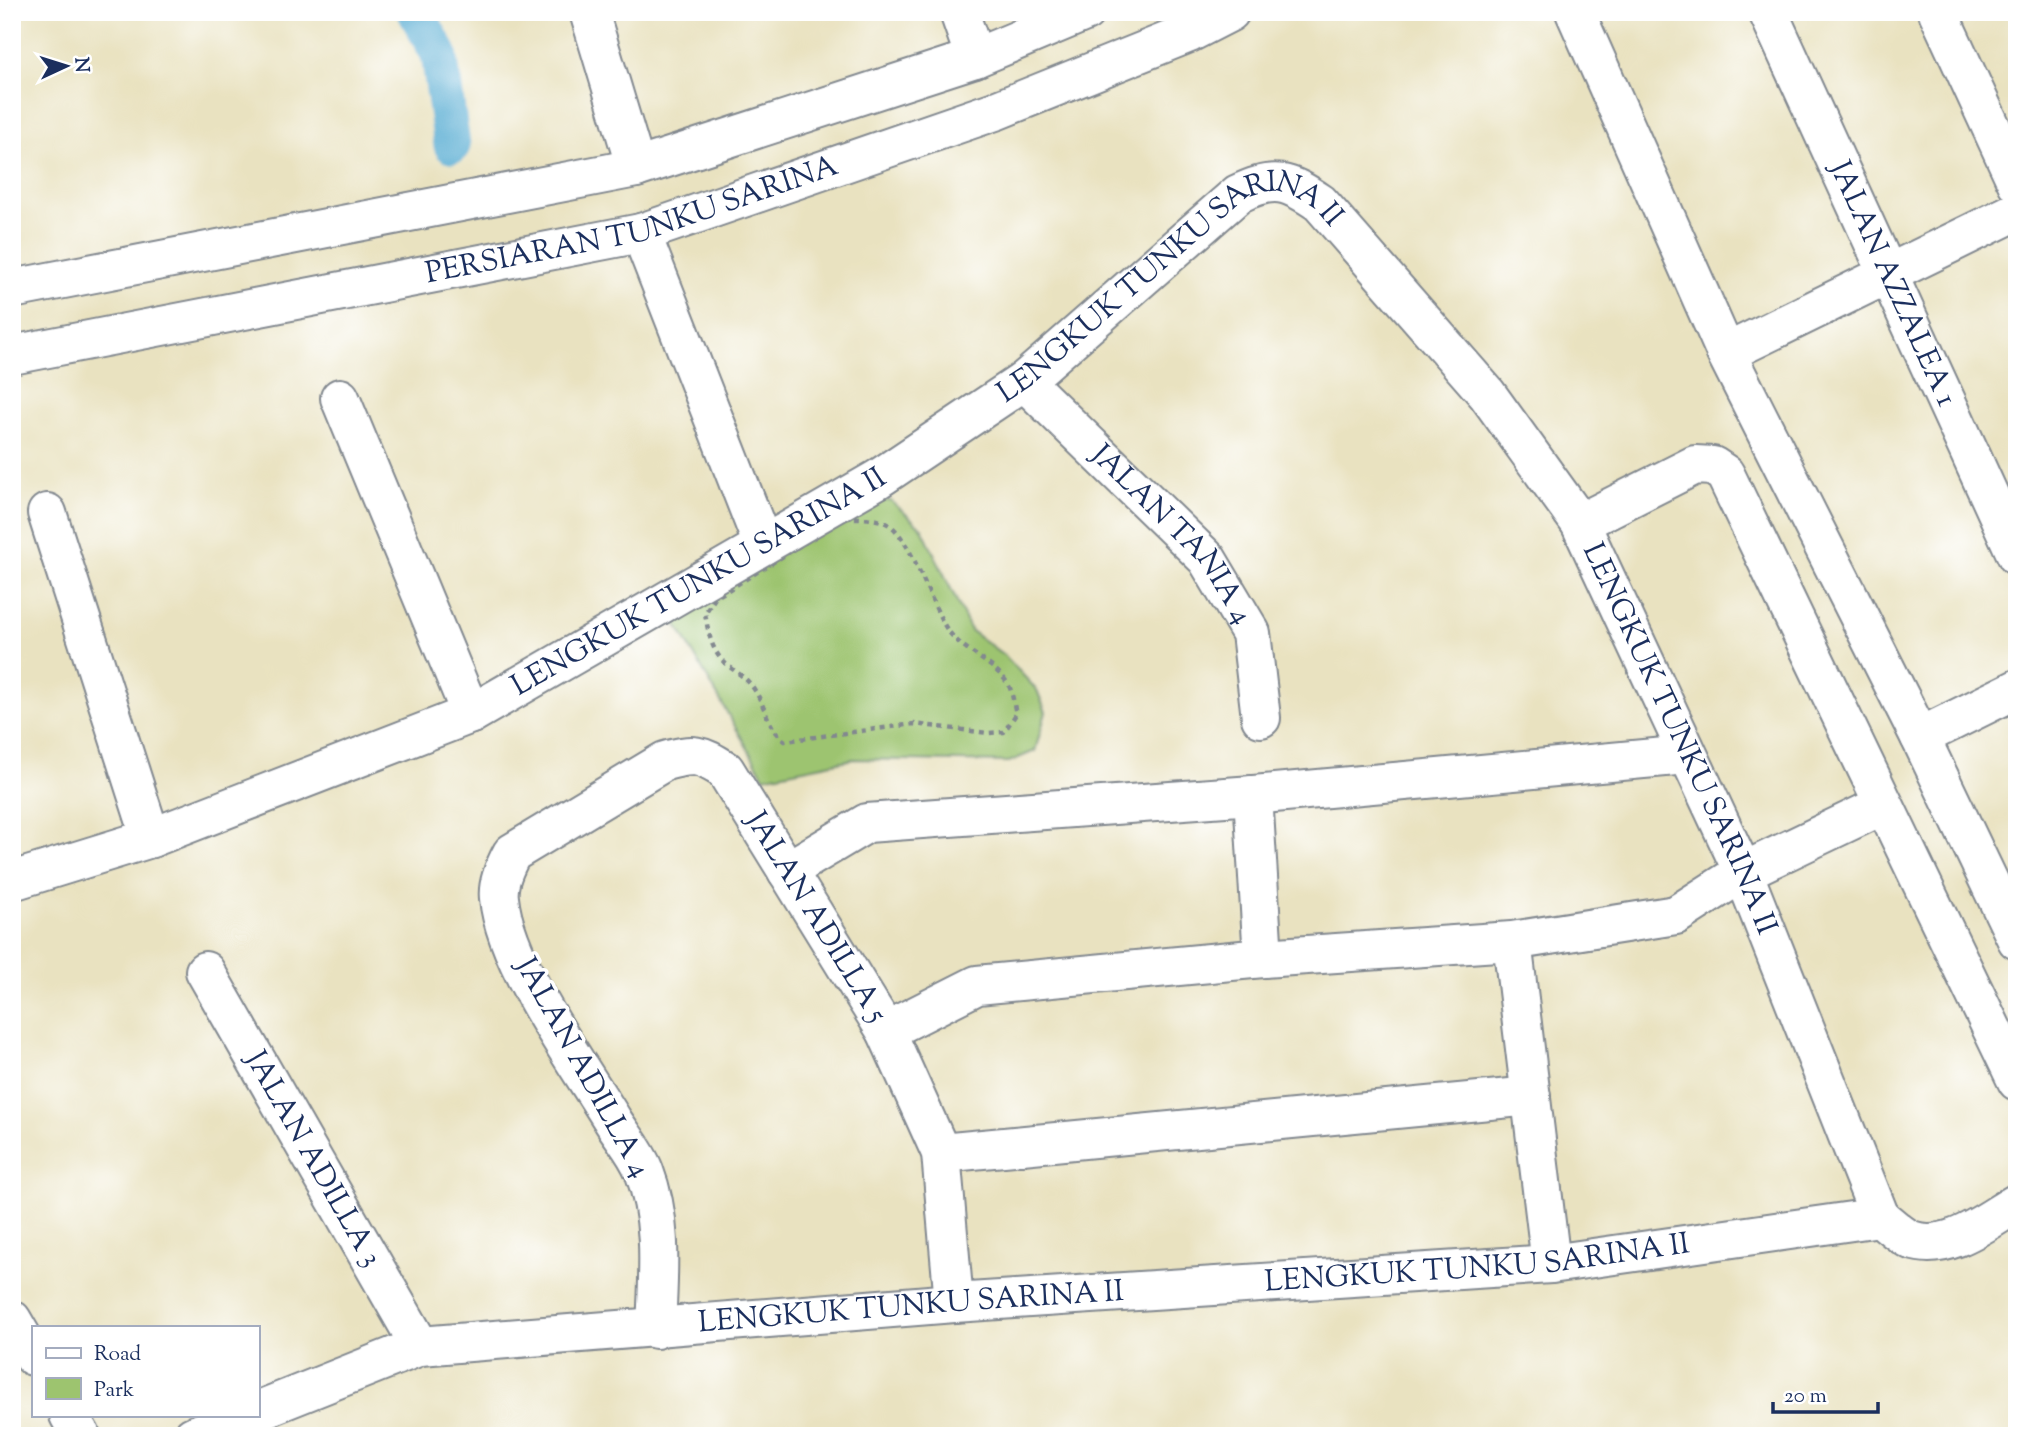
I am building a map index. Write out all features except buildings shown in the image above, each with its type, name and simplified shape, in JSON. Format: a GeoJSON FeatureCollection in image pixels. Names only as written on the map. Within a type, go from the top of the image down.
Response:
{"type":"FeatureCollection","features":[{"type":"Feature","properties":{"kind":"street"},"geometry":{"type":"LineString","coordinates":[[589,12],[635,168]]}},
{"type":"Feature","properties":{"kind":"street"},"geometry":{"type":"LineString","coordinates":[[959,12],[975,58]]}},
{"type":"Feature","properties":{"kind":"street","name":"PERSIARAN TUNKU SARINA"},"geometry":{"type":"LineString","coordinates":[[12,289],[635,168],[975,58],[1085,12]]}},
{"type":"Feature","properties":{"kind":"street","name":"PERSIARAN TUNKU SARINA"},"geometry":{"type":"LineString","coordinates":[[12,355],[641,233],[995,111],[1189,33],[1230,12]]}},
{"type":"Feature","properties":{"kind":"street"},"geometry":{"type":"LineString","coordinates":[[1575,12],[1726,354],[1920,737],[2017,940]]}},
{"type":"Feature","properties":{"kind":"street","name":"JALAN AZZALEA 1"},"geometry":{"type":"LineString","coordinates":[[1768,12],[2017,556]]}},
{"type":"Feature","properties":{"kind":"street"},"geometry":{"type":"LineString","coordinates":[[1938,12],[2017,183]]}},
{"type":"Feature","properties":{"kind":"street","name":"LENGKUK TUNKU SARINA II"},"geometry":{"type":"LineString","coordinates":[[12,881],[151,838],[471,714],[878,478],[1024,382],[1238,194],[1261,183],[1281,183],[1298,188],[1320,203],[1487,394],[1580,523],[1743,872],[1880,1217],[1550,1264],[954,1303],[421,1346],[259,1410]]}},
{"type":"Feature","properties":{"kind":"street"},"geometry":{"type":"LineString","coordinates":[[1726,354],[2017,211]]}},
{"type":"Feature","properties":{"kind":"street"},"geometry":{"type":"LineString","coordinates":[[641,233],[763,545]]}},
{"type":"Feature","properties":{"kind":"street","name":"JALAN TANIA 4"},"geometry":{"type":"LineString","coordinates":[[1024,382],[1207,559],[1251,633],[1261,718]]}},
{"type":"Feature","properties":{"kind":"street"},"geometry":{"type":"LineString","coordinates":[[340,398],[471,714]]}},
{"type":"Feature","properties":{"kind":"street"},"geometry":{"type":"LineString","coordinates":[[1580,523],[1695,466],[1713,467],[1725,474],[2017,1081]]}},
{"type":"Feature","properties":{"kind":"street"},"geometry":{"type":"LineString","coordinates":[[47,513],[151,838]]}},
{"type":"Feature","properties":{"kind":"street"},"geometry":{"type":"LineString","coordinates":[[1920,737],[2017,689]]}},
{"type":"Feature","properties":{"kind":"street","name":"JALAN ADILLA 5"},"geometry":{"type":"LineString","coordinates":[[512,853],[665,761],[689,754],[704,757],[724,770],[886,1031],[942,1153],[954,1303]]}},
{"type":"Feature","properties":{"kind":"street"},"geometry":{"type":"LineString","coordinates":[[787,871],[867,823],[1253,795],[1688,755]]}},
{"type":"Feature","properties":{"kind":"street"},"geometry":{"type":"LineString","coordinates":[[1253,795],[1263,958]]}},
{"type":"Feature","properties":{"kind":"street"},"geometry":{"type":"LineString","coordinates":[[886,1031],[977,985],[1263,958],[1511,941],[1676,915],[1743,872],[1883,805]]}},
{"type":"Feature","properties":{"kind":"street","name":"JALAN ADILLA 4"},"geometry":{"type":"LineString","coordinates":[[512,853],[503,872],[498,897],[506,928],[534,992],[643,1168],[654,1200],[659,1236],[656,1329]]}},
{"type":"Feature","properties":{"kind":"street"},"geometry":{"type":"LineString","coordinates":[[1511,941],[1550,1264]]}},
{"type":"Feature","properties":{"kind":"street","name":"JALAN ADILLA 3"},"geometry":{"type":"LineString","coordinates":[[205,971],[421,1346]]}},
{"type":"Feature","properties":{"kind":"street"},"geometry":{"type":"LineString","coordinates":[[942,1153],[1531,1096]]}},
{"type":"Feature","properties":{"kind":"street"},"geometry":{"type":"LineString","coordinates":[[1880,1217],[1910,1239],[1933,1244],[1956,1238],[2017,1203]]}},
{"type":"Feature","properties":{"kind":"street"},"geometry":{"type":"LineString","coordinates":[[12,1320],[32,1354]]}},
{"type":"Feature","properties":{"kind":"street"},"geometry":{"type":"LineString","coordinates":[[70,1416],[81,1436]]}},
{"type":"Feature","properties":{"kind":"street"},"geometry":{"type":"LineString","coordinates":[[193,1436],[244,1416]]}},
{"type":"Feature","properties":{"kind":"path"},"geometry":{"type":"LineString","coordinates":[[845,518],[866,518],[889,524],[907,547],[945,627],[964,649],[1001,674],[1010,688],[1016,714],[1004,732],[988,733],[914,724],[785,741],[772,730],[759,696],[747,678],[723,663],[709,638],[705,613],[715,598],[835,523],[845,518]]}},
{"type":"Feature","properties":{"kind":"path"},"geometry":{"type":"LineString","coordinates":[[2008,1436],[2017,1430]]}},
{"type":"Feature","properties":{"kind":"green space"},"geometry":{"type":"Polygon","coordinates":[[[863,498],[891,501],[922,528],[971,631],[1005,656],[1037,690],[1046,712],[1035,751],[1009,762],[853,759],[764,777],[669,611],[863,498]]]}},
{"type":"Feature","properties":{"kind":"waterway"},"geometry":{"type":"LineString","coordinates":[[416,12],[439,54],[452,145]]}}]}
